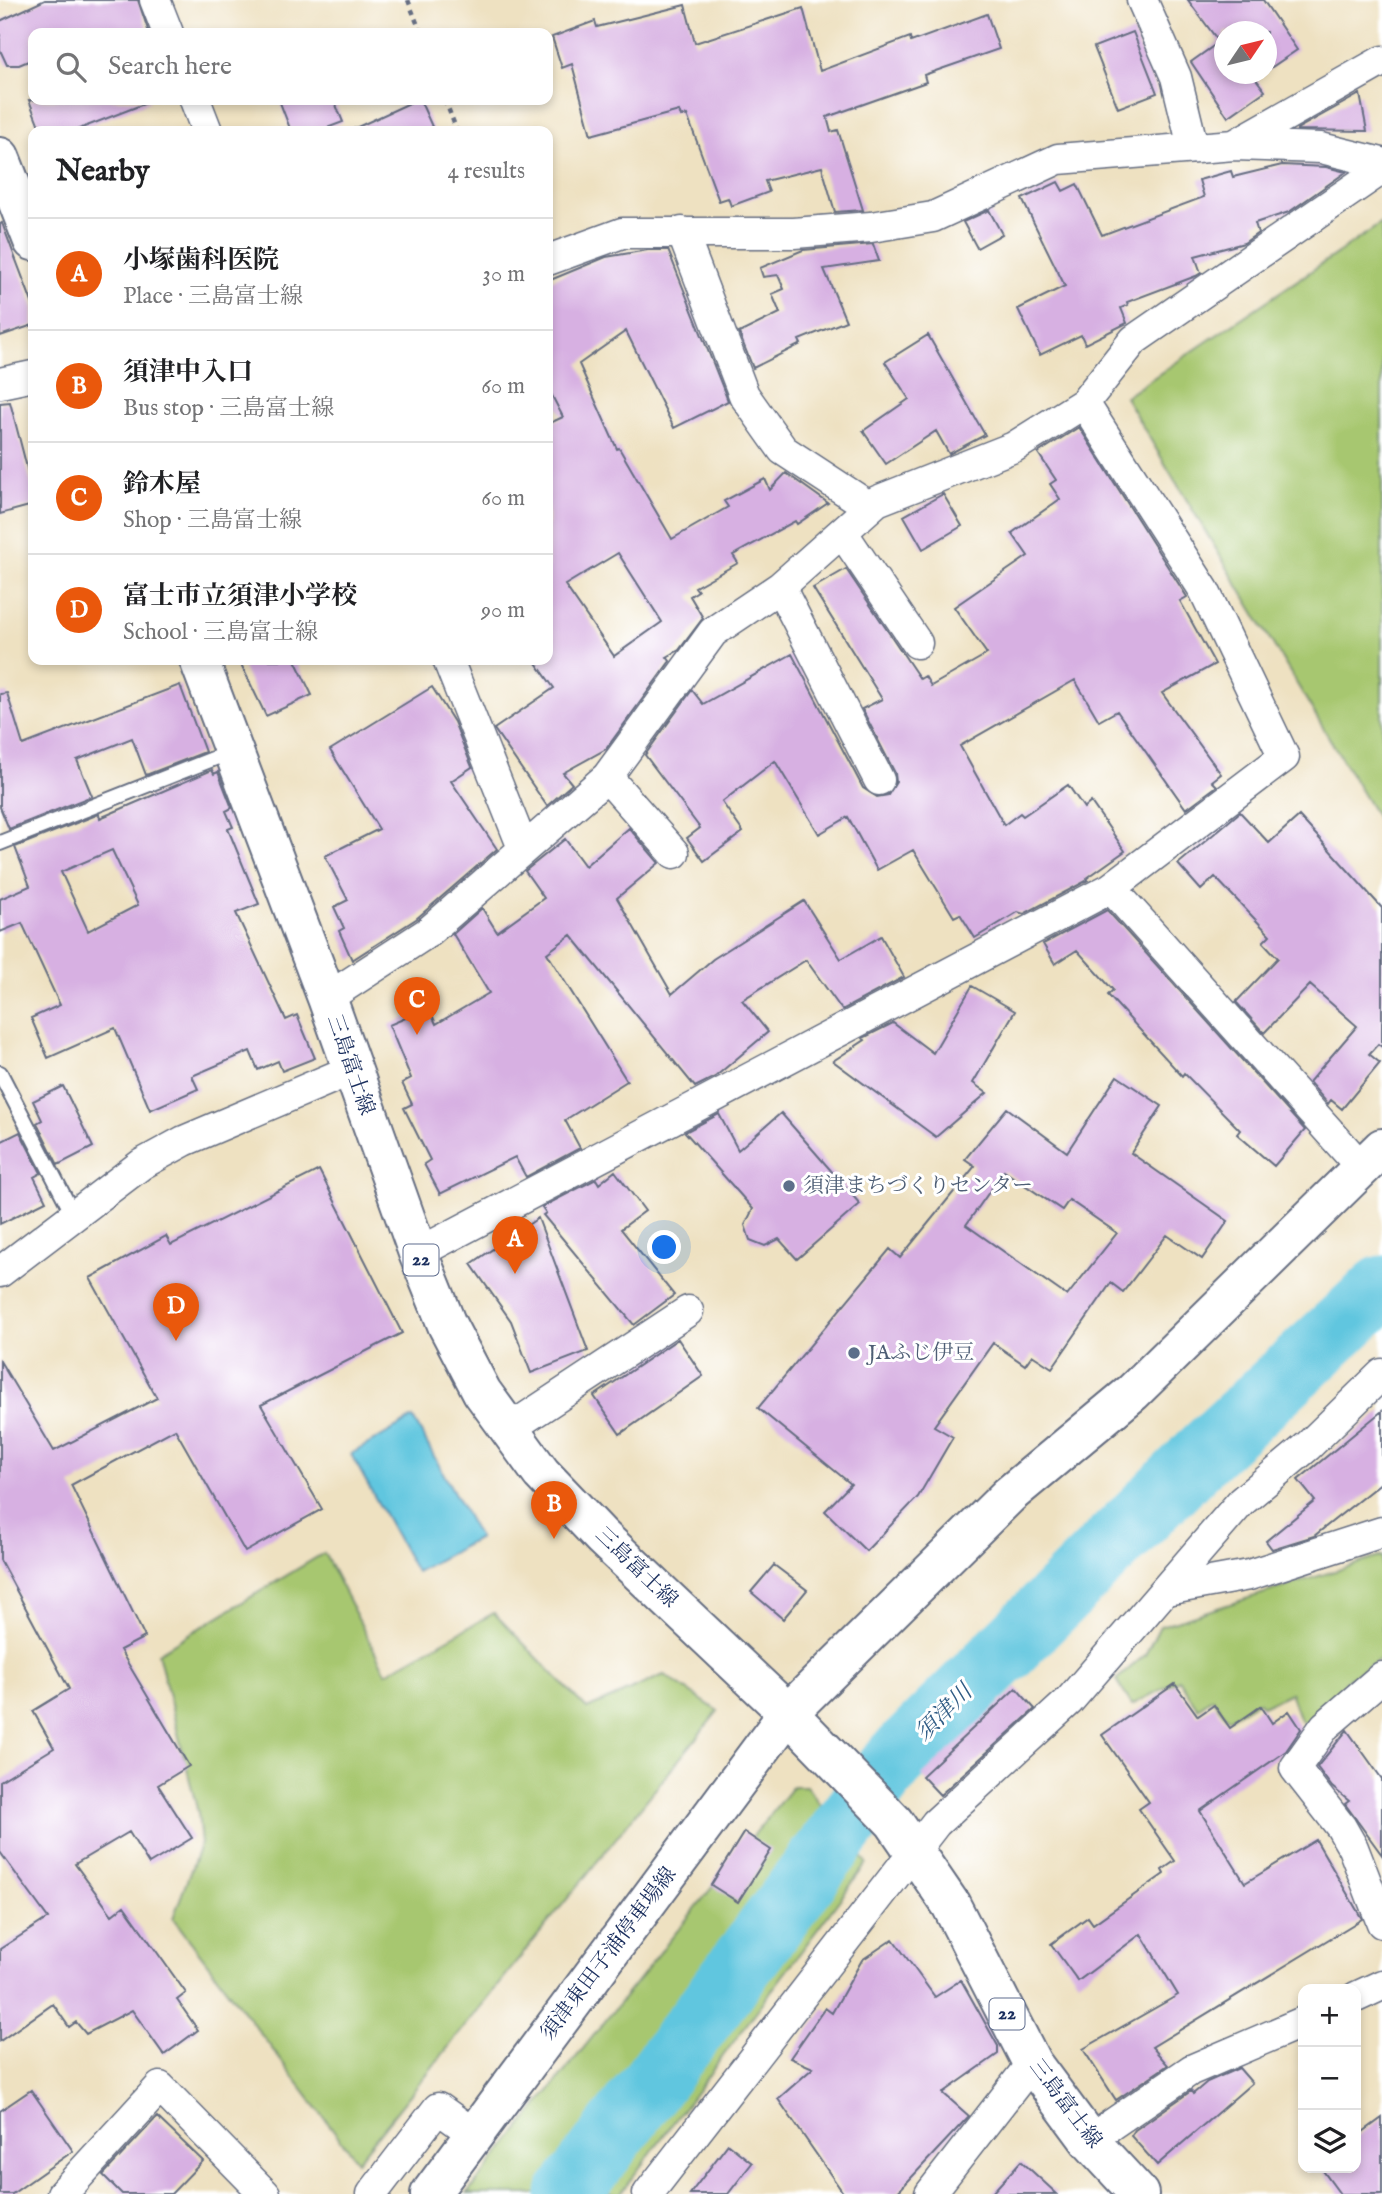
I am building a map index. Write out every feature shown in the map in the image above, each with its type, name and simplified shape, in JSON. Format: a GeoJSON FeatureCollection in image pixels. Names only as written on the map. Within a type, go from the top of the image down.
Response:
{"type":"FeatureCollection","features":[{"type":"Feature","properties":{"kind":"main road"},"geometry":{"type":"LineString","coordinates":[[0,157],[28,228]]}},
{"type":"Feature","properties":{"kind":"main road","name":"三島富士線"},"geometry":{"type":"LineString","coordinates":[[201,665],[327,999],[418,1253],[447,1325],[482,1392],[541,1473],[601,1537],[788,1713],[904,1835],[951,1905],[1032,2063],[1089,2140],[1139,2194]]}},
{"type":"Feature","properties":{"kind":"main road","name":"須津東田子浦停車場線"},"geometry":{"type":"LineString","coordinates":[[430,2194],[788,1713],[1009,1495],[1133,1392],[1372,1158]]}},
{"type":"Feature","properties":{"kind":"street"},"geometry":{"type":"LineString","coordinates":[[155,0],[166,28]]}},
{"type":"Feature","properties":{"kind":"street"},"geometry":{"type":"LineString","coordinates":[[1142,0],[1175,77],[1193,147]]}},
{"type":"Feature","properties":{"kind":"street"},"geometry":{"type":"LineString","coordinates":[[1234,145],[1382,61]]}},
{"type":"Feature","properties":{"kind":"street"},"geometry":{"type":"LineString","coordinates":[[197,105],[205,126]]}},
{"type":"Feature","properties":{"kind":"street"},"geometry":{"type":"LineString","coordinates":[[553,258],[622,233],[793,233],[872,228],[933,217],[1058,159],[1234,145],[1321,148],[1382,166]]}},
{"type":"Feature","properties":{"kind":"street"},"geometry":{"type":"LineString","coordinates":[[327,999],[427,933],[607,777],[713,632],[780,587],[877,501],[1014,447],[1084,403],[1134,340],[1382,166]]}},
{"type":"Feature","properties":{"kind":"street"},"geometry":{"type":"LineString","coordinates":[[682,232],[744,396],[783,450],[870,508]]}},
{"type":"Feature","properties":{"kind":"street"},"geometry":{"type":"LineString","coordinates":[[0,383],[28,377]]}},
{"type":"Feature","properties":{"kind":"street"},"geometry":{"type":"LineString","coordinates":[[418,1253],[1111,888],[1284,757],[1204,590],[1084,403]]}},
{"type":"Feature","properties":{"kind":"street"},"geometry":{"type":"LineString","coordinates":[[842,532],[917,643]]}},
{"type":"Feature","properties":{"kind":"street"},"geometry":{"type":"LineString","coordinates":[[780,587],[879,780]]}},
{"type":"Feature","properties":{"kind":"street"},"geometry":{"type":"LineString","coordinates":[[450,665],[523,848]]}},
{"type":"Feature","properties":{"kind":"street"},"geometry":{"type":"LineString","coordinates":[[607,777],[674,853]]}},
{"type":"Feature","properties":{"kind":"street"},"geometry":{"type":"LineString","coordinates":[[1111,888],[1372,1158]]}},
{"type":"Feature","properties":{"kind":"street"},"geometry":{"type":"LineString","coordinates":[[0,1272],[142,1164],[184,1142],[351,1070]]}},
{"type":"Feature","properties":{"kind":"street"},"geometry":{"type":"LineString","coordinates":[[509,1429],[688,1311]]}},
{"type":"Feature","properties":{"kind":"street"},"geometry":{"type":"LineString","coordinates":[[648,2194],[904,1835],[936,1822],[1069,1700],[1241,1502],[1308,1446],[1382,1374]]}},
{"type":"Feature","properties":{"kind":"street"},"geometry":{"type":"LineString","coordinates":[[1166,1590],[1250,1575],[1382,1532]]}},
{"type":"Feature","properties":{"kind":"street"},"geometry":{"type":"LineString","coordinates":[[1382,1677],[1325,1726],[1295,1768],[1353,1848],[1382,1923]]}},
{"type":"Feature","properties":{"kind":"street"},"geometry":{"type":"LineString","coordinates":[[1361,1995],[1382,1985]]}},
{"type":"Feature","properties":{"kind":"street"},"geometry":{"type":"LineString","coordinates":[[1089,2140],[1191,2070],[1298,2024]]}},
{"type":"Feature","properties":{"kind":"street"},"geometry":{"type":"LineString","coordinates":[[930,2194],[1032,2063]]}},
{"type":"Feature","properties":{"kind":"street"},"geometry":{"type":"LineString","coordinates":[[62,2194],[160,2087],[265,2194]]}},
{"type":"Feature","properties":{"kind":"street"},"geometry":{"type":"LineString","coordinates":[[372,2194],[438,2108],[474,2134]]}},
{"type":"Feature","properties":{"kind":"lane"},"geometry":{"type":"LineString","coordinates":[[0,843],[234,751]]}},
{"type":"Feature","properties":{"kind":"lane"},"geometry":{"type":"LineString","coordinates":[[0,1073],[75,1217]]}},
{"type":"Feature","properties":{"kind":"path"},"geometry":{"type":"LineString","coordinates":[[408,0],[419,28]]}},
{"type":"Feature","properties":{"kind":"path"},"geometry":{"type":"LineString","coordinates":[[448,105],[455,126]]}},
{"type":"Feature","properties":{"kind":"green space"},"geometry":{"type":"Polygon","coordinates":[[[1382,223],[1382,826],[1125,397],[1382,223]]]}},
{"type":"Feature","properties":{"kind":"green space"},"geometry":{"type":"Polygon","coordinates":[[[324,1553],[386,1673],[494,1613],[587,1709],[664,1675],[718,1711],[357,2161],[173,1918],[201,1843],[198,1813],[158,1653],[324,1553]]]}},
{"type":"Feature","properties":{"kind":"green space"},"geometry":{"type":"Polygon","coordinates":[[[1382,1556],[1382,1658],[1349,1678],[1309,1726],[1300,1720],[1290,1693],[1263,1706],[1258,1701],[1228,1719],[1212,1698],[1198,1708],[1179,1680],[1132,1705],[1116,1680],[1145,1655],[1160,1626],[1382,1556]]]}},
{"type":"Feature","properties":{"kind":"green space"},"geometry":{"type":"Polygon","coordinates":[[[793,1786],[806,1786],[867,1863],[620,2194],[467,2194],[793,1786]]]}},
{"type":"Feature","properties":{"kind":"water"},"geometry":{"type":"Polygon","coordinates":[[[413,1418],[479,1538],[416,1572],[351,1454],[413,1418]]]}},
{"type":"Feature","properties":{"kind":"building"},"geometry":{"type":"Polygon","coordinates":[[[45,0],[138,0],[147,28],[28,28],[28,61],[19,65],[7,65],[0,50],[0,21],[45,0]]]}},
{"type":"Feature","properties":{"kind":"building"},"geometry":{"type":"Polygon","coordinates":[[[1188,0],[1263,0],[1297,50],[1277,64],[1277,21],[1214,21],[1214,35],[1188,0]]]}},
{"type":"Feature","properties":{"kind":"building"},"geometry":{"type":"Polygon","coordinates":[[[685,5],[695,43],[803,8],[820,71],[910,37],[911,42],[987,14],[999,49],[924,75],[926,82],[827,117],[831,132],[838,130],[863,210],[835,212],[822,167],[765,181],[769,192],[731,206],[728,198],[719,201],[687,115],[681,117],[679,111],[591,135],[572,64],[562,68],[553,37],[595,21],[597,27],[685,5]]]}},
{"type":"Feature","properties":{"kind":"building"},"geometry":{"type":"Polygon","coordinates":[[[1133,32],[1157,93],[1118,108],[1094,47],[1133,32]]]}},
{"type":"Feature","properties":{"kind":"building"},"geometry":{"type":"Polygon","coordinates":[[[1214,46],[1214,84],[1260,84],[1265,91],[1228,117],[1191,62],[1214,46]]]}},
{"type":"Feature","properties":{"kind":"building"},"geometry":{"type":"Polygon","coordinates":[[[1360,94],[1367,131],[1297,130],[1297,129],[1360,94]]]}},
{"type":"Feature","properties":{"kind":"building"},"geometry":{"type":"Polygon","coordinates":[[[31,105],[141,105],[87,126],[39,126],[31,105]]]}},
{"type":"Feature","properties":{"kind":"building"},"geometry":{"type":"Polygon","coordinates":[[[281,105],[336,105],[343,122],[332,126],[289,126],[281,105]]]}},
{"type":"Feature","properties":{"kind":"building"},"geometry":{"type":"Polygon","coordinates":[[[405,105],[422,105],[432,126],[360,126],[405,105]]]}},
{"type":"Feature","properties":{"kind":"building"},"geometry":{"type":"Polygon","coordinates":[[[1282,165],[1326,167],[1346,172],[1289,212],[1255,223],[1258,233],[1244,243],[1195,256],[1201,273],[1196,276],[1127,302],[1128,305],[1121,308],[1127,323],[1085,344],[1081,335],[1040,355],[1018,309],[1065,286],[1022,199],[1058,182],[1063,191],[1077,184],[1102,235],[1204,197],[1199,180],[1231,171],[1233,177],[1282,165]]]}},
{"type":"Feature","properties":{"kind":"building"},"geometry":{"type":"Polygon","coordinates":[[[989,210],[1002,234],[977,248],[963,222],[989,210]]]}},
{"type":"Feature","properties":{"kind":"building"},"geometry":{"type":"Polygon","coordinates":[[[2,223],[28,292],[28,327],[0,336],[2,223]]]}},
{"type":"Feature","properties":{"kind":"building"},"geometry":{"type":"Polygon","coordinates":[[[873,244],[879,261],[824,269],[846,321],[799,340],[801,344],[753,368],[739,333],[780,313],[772,294],[784,289],[778,275],[763,277],[760,268],[803,250],[873,244]]]}},
{"type":"Feature","properties":{"kind":"building"},"geometry":{"type":"Polygon","coordinates":[[[648,250],[668,250],[728,401],[674,428],[626,331],[579,364],[617,449],[619,448],[672,539],[728,507],[724,501],[765,479],[770,490],[786,473],[828,503],[797,524],[795,521],[733,555],[738,563],[695,587],[698,591],[690,596],[703,618],[679,650],[667,657],[670,661],[606,749],[563,773],[572,784],[547,806],[494,729],[554,688],[538,665],[553,665],[553,422],[563,417],[553,398],[553,279],[606,257],[648,250]],[[618,553],[565,585],[614,656],[662,622],[618,553]]]}},
{"type":"Feature","properties":{"kind":"building"},"geometry":{"type":"Polygon","coordinates":[[[928,335],[985,435],[949,454],[936,431],[886,464],[863,431],[909,399],[885,362],[928,335]]]}},
{"type":"Feature","properties":{"kind":"building"},"geometry":{"type":"Polygon","coordinates":[[[10,402],[28,472],[28,506],[0,514],[0,403],[10,402]]]}},
{"type":"Feature","properties":{"kind":"building"},"geometry":{"type":"Polygon","coordinates":[[[1079,427],[1187,597],[1180,601],[1215,664],[1162,693],[1221,774],[1212,781],[1217,786],[1186,809],[1117,711],[1099,721],[1075,680],[960,746],[1004,825],[1020,813],[1023,816],[1068,785],[1084,808],[1091,802],[1125,851],[1087,878],[1088,880],[1024,914],[1018,912],[975,938],[960,914],[954,917],[913,850],[877,870],[848,817],[819,834],[775,761],[722,802],[743,832],[704,861],[687,838],[700,828],[645,755],[692,690],[703,704],[792,654],[863,788],[877,797],[888,795],[896,782],[895,773],[862,709],[882,699],[813,588],[846,569],[920,679],[925,676],[931,686],[987,654],[954,607],[1028,556],[1012,533],[1060,499],[1050,484],[1056,480],[1038,453],[1079,427]]]}},
{"type":"Feature","properties":{"kind":"building"},"geometry":{"type":"Polygon","coordinates":[[[943,494],[962,526],[923,549],[904,516],[943,494]]]}},
{"type":"Feature","properties":{"kind":"building"},"geometry":{"type":"Polygon","coordinates":[[[241,665],[297,665],[312,695],[266,716],[241,665]]]}},
{"type":"Feature","properties":{"kind":"building"},"geometry":{"type":"Polygon","coordinates":[[[180,685],[205,752],[146,775],[132,738],[77,760],[92,796],[9,829],[0,807],[0,694],[7,693],[23,745],[180,685]]]}},
{"type":"Feature","properties":{"kind":"building"},"geometry":{"type":"Polygon","coordinates":[[[432,687],[454,722],[472,767],[451,781],[497,849],[416,919],[352,960],[339,931],[344,928],[334,907],[348,900],[325,856],[379,829],[330,750],[432,687]]]}},
{"type":"Feature","properties":{"kind":"building"},"geometry":{"type":"Polygon","coordinates":[[[212,770],[214,774],[218,772],[232,808],[226,811],[233,827],[228,829],[259,904],[236,913],[286,1020],[297,1015],[315,1058],[282,1071],[278,1061],[258,1070],[250,1051],[192,1076],[198,1089],[150,1110],[115,1028],[48,1058],[31,1018],[60,1005],[22,923],[0,932],[0,899],[30,886],[15,847],[99,814],[100,818],[212,770]],[[112,850],[61,872],[88,931],[138,905],[112,850]]]}},
{"type":"Feature","properties":{"kind":"building"},"geometry":{"type":"Polygon","coordinates":[[[1240,812],[1269,843],[1299,816],[1382,908],[1382,1047],[1378,1044],[1369,1054],[1380,1063],[1342,1109],[1331,1100],[1328,1104],[1309,1082],[1357,1026],[1310,985],[1264,1033],[1236,1002],[1278,958],[1263,942],[1270,935],[1215,877],[1201,890],[1178,864],[1240,812]]]}},
{"type":"Feature","properties":{"kind":"building"},"geometry":{"type":"Polygon","coordinates":[[[629,828],[659,863],[617,898],[672,994],[713,959],[804,901],[841,959],[881,936],[904,977],[842,1010],[806,960],[742,1000],[768,1032],[715,1077],[695,1087],[571,935],[547,953],[627,1081],[565,1120],[580,1148],[526,1177],[515,1157],[440,1194],[424,1164],[430,1160],[404,1108],[412,1104],[402,1083],[411,1078],[389,1025],[429,1008],[436,1024],[489,993],[453,934],[482,908],[497,932],[544,898],[525,871],[565,839],[585,866],[629,828]]]}},
{"type":"Feature","properties":{"kind":"building"},"geometry":{"type":"Polygon","coordinates":[[[1107,910],[1305,1130],[1274,1166],[1237,1134],[1240,1130],[1184,1073],[1182,1076],[1108,995],[1113,990],[1077,950],[1055,964],[1043,944],[1107,910]]]}},
{"type":"Feature","properties":{"kind":"building"},"geometry":{"type":"Polygon","coordinates":[[[972,986],[1015,1011],[973,1083],[987,1093],[936,1137],[833,1061],[865,1040],[863,1038],[893,1023],[933,1053],[972,986]]]}},
{"type":"Feature","properties":{"kind":"building"},"geometry":{"type":"Polygon","coordinates":[[[1117,1076],[1162,1106],[1131,1153],[1228,1221],[1202,1259],[1167,1235],[1123,1292],[1111,1283],[1052,1368],[1032,1355],[1025,1365],[993,1343],[934,1426],[953,1437],[918,1497],[866,1551],[825,1511],[851,1484],[758,1408],[890,1249],[900,1258],[975,1166],[965,1159],[1007,1108],[1067,1152],[1117,1076]],[[1004,1171],[966,1225],[1067,1296],[1117,1233],[1069,1200],[1062,1210],[1004,1171]]]}},
{"type":"Feature","properties":{"kind":"building"},"geometry":{"type":"Polygon","coordinates":[[[63,1086],[93,1147],[58,1165],[37,1123],[42,1120],[33,1101],[63,1086]]]}},
{"type":"Feature","properties":{"kind":"building","name":"須津まちづくりセンター"},"geometry":{"type":"Polygon","coordinates":[[[781,1113],[860,1204],[797,1259],[779,1239],[765,1246],[750,1240],[745,1225],[753,1209],[685,1132],[719,1114],[738,1150],[781,1113]]]}},
{"type":"Feature","properties":{"kind":"building"},"geometry":{"type":"Polygon","coordinates":[[[20,1132],[41,1173],[34,1177],[46,1201],[0,1224],[0,1142],[20,1132]]]}},
{"type":"Feature","properties":{"kind":"building"},"geometry":{"type":"Polygon","coordinates":[[[319,1170],[402,1333],[261,1405],[322,1509],[245,1552],[175,1429],[71,1485],[145,1637],[120,1650],[189,1766],[158,1785],[192,1838],[149,1864],[129,1832],[75,1864],[112,1915],[124,1906],[186,1993],[177,2000],[198,2030],[164,2055],[132,2010],[86,2034],[76,2022],[69,2027],[53,2004],[0,2041],[0,1949],[48,1918],[0,1852],[0,1781],[54,1748],[33,1711],[69,1689],[0,1560],[0,1361],[54,1451],[157,1398],[90,1278],[166,1236],[171,1245],[319,1170]]]}},
{"type":"Feature","properties":{"kind":"building"},"geometry":{"type":"Polygon","coordinates":[[[615,1171],[645,1211],[621,1229],[674,1295],[634,1325],[543,1215],[546,1213],[542,1207],[596,1179],[599,1184],[615,1171]]]}},
{"type":"Feature","properties":{"kind":"building"},"geometry":{"type":"Polygon","coordinates":[[[538,1218],[588,1351],[531,1373],[511,1321],[471,1264],[538,1218]]]}},
{"type":"Feature","properties":{"kind":"building"},"geometry":{"type":"Polygon","coordinates":[[[678,1339],[703,1376],[620,1434],[594,1396],[678,1339]]]}},
{"type":"Feature","properties":{"kind":"building"},"geometry":{"type":"Polygon","coordinates":[[[1382,1411],[1382,1482],[1314,1536],[1272,1549],[1266,1541],[1315,1501],[1298,1480],[1382,1411]]]}},
{"type":"Feature","properties":{"kind":"building"},"geometry":{"type":"Polygon","coordinates":[[[774,1565],[807,1590],[783,1619],[751,1592],[774,1565]]]}},
{"type":"Feature","properties":{"kind":"building"},"geometry":{"type":"Polygon","coordinates":[[[1175,1684],[1198,1716],[1214,1705],[1230,1728],[1261,1706],[1272,1723],[1289,1711],[1301,1729],[1286,1751],[1200,1811],[1245,1883],[1316,1840],[1362,1919],[1152,2047],[1168,2065],[1116,2100],[1083,2049],[1178,1995],[1141,1934],[1078,1981],[1051,1944],[1088,1917],[1093,1924],[1164,1874],[1162,1870],[1175,1861],[1139,1809],[1149,1802],[1102,1735],[1175,1684]]]}},
{"type":"Feature","properties":{"kind":"building"},"geometry":{"type":"Polygon","coordinates":[[[1016,1688],[1035,1709],[940,1795],[922,1776],[1016,1688]]]}},
{"type":"Feature","properties":{"kind":"building"},"geometry":{"type":"Polygon","coordinates":[[[1347,1730],[1382,1779],[1382,1855],[1345,1804],[1349,1801],[1332,1787],[1317,1767],[1347,1730]]]}},
{"type":"Feature","properties":{"kind":"building"},"geometry":{"type":"Polygon","coordinates":[[[744,1832],[771,1850],[738,1902],[711,1885],[744,1832]]]}},
{"type":"Feature","properties":{"kind":"building"},"geometry":{"type":"Polygon","coordinates":[[[893,1939],[935,1997],[961,1980],[998,2046],[998,2054],[943,2093],[969,2116],[896,2194],[844,2194],[778,2099],[813,2068],[790,2058],[825,2008],[832,2013],[862,1960],[893,1939]]]}},
{"type":"Feature","properties":{"kind":"building"},"geometry":{"type":"Polygon","coordinates":[[[1239,2068],[1252,2083],[1157,2165],[1131,2136],[1135,2130],[1191,2091],[1193,2094],[1207,2082],[1239,2068]]]}},
{"type":"Feature","properties":{"kind":"building"},"geometry":{"type":"Polygon","coordinates":[[[31,2090],[73,2151],[12,2194],[0,2194],[0,2111],[31,2090]]]}},
{"type":"Feature","properties":{"kind":"building"},"geometry":{"type":"Polygon","coordinates":[[[157,2117],[203,2161],[171,2194],[122,2194],[103,2175],[157,2117]]]}},
{"type":"Feature","properties":{"kind":"building"},"geometry":{"type":"Polygon","coordinates":[[[1382,2118],[1382,2194],[1340,2194],[1325,2173],[1361,2173],[1361,2133],[1382,2118]]]}},
{"type":"Feature","properties":{"kind":"building"},"geometry":{"type":"Polygon","coordinates":[[[728,2144],[752,2163],[728,2194],[690,2194],[728,2144]]]}},
{"type":"Feature","properties":{"kind":"building"},"geometry":{"type":"Polygon","coordinates":[[[1021,2161],[1057,2194],[991,2194],[1021,2161]]]}},
{"type":"Feature","properties":{"kind":"waterway","name":"須津川"},"geometry":{"type":"LineString","coordinates":[[569,2194],[893,1763],[1202,1455],[1382,1288]]}},
{"type":"Feature","properties":{"kind":"place","name":"鈴木屋"},"geometry":{"type":"Point","coordinates":[417,1035]}},
{"type":"Feature","properties":{"kind":"place","name":"須津まちづくりセンター"},"geometry":{"type":"Point","coordinates":[789,1186]}},
{"type":"Feature","properties":{"kind":"place","name":"小塚歯科医院"},"geometry":{"type":"Point","coordinates":[515,1274]}},
{"type":"Feature","properties":{"kind":"place","name":"富士市立須津小学校"},"geometry":{"type":"Point","coordinates":[176,1341]}},
{"type":"Feature","properties":{"kind":"place","name":"JAふじ伊豆"},"geometry":{"type":"Point","coordinates":[854,1353]}},
{"type":"Feature","properties":{"kind":"place","name":"須津中入口"},"geometry":{"type":"Point","coordinates":[554,1539]}}]}
